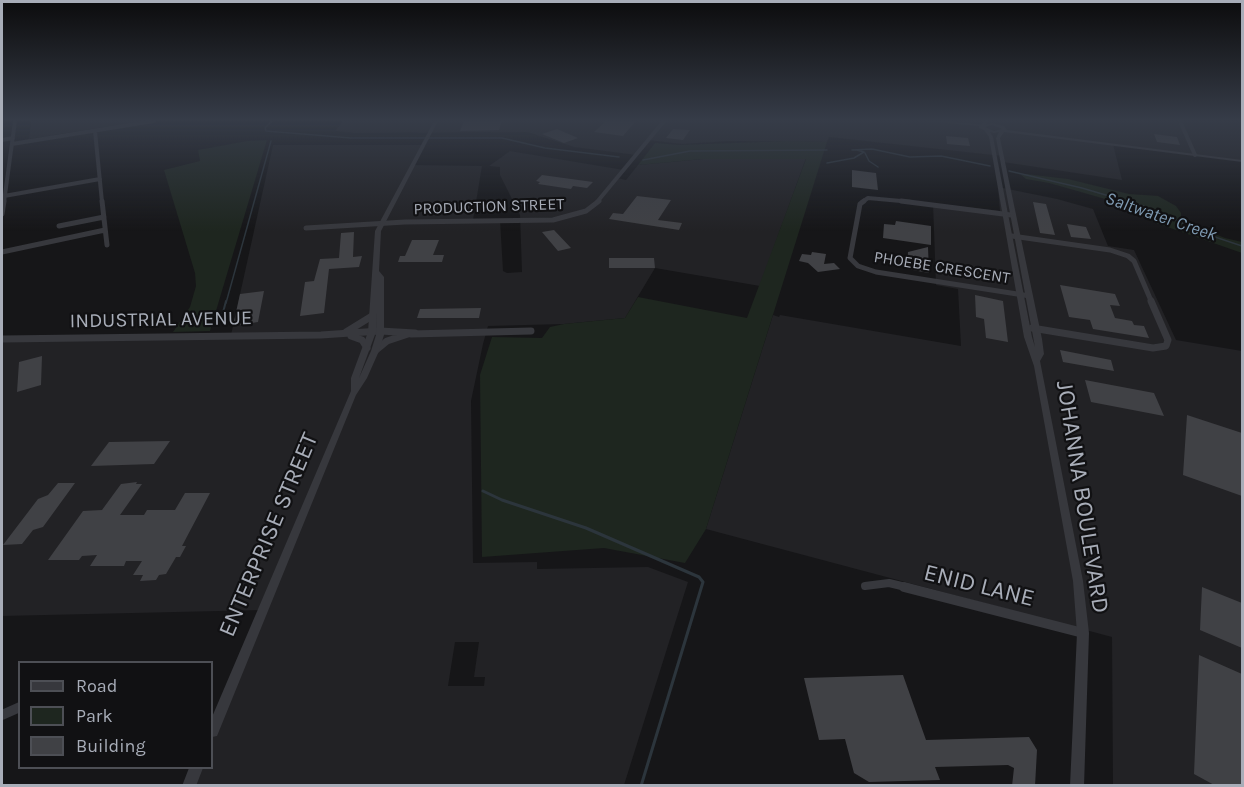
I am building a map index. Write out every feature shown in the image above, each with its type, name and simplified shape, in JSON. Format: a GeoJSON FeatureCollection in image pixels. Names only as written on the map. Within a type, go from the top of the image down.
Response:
{"type":"FeatureCollection","features":[{"type":"Feature","properties":{"kind":"street"},"geometry":{"type":"LineString","coordinates":[[2,214],[10,158]]}},
{"type":"Feature","properties":{"kind":"street"},"geometry":{"type":"LineString","coordinates":[[98,158],[107,245]]}},
{"type":"Feature","properties":{"kind":"street","name":"ENTERPRISE STREET"},"geometry":{"type":"LineString","coordinates":[[376,334],[372,316],[374,277],[377,272],[378,231],[417,158]]}},
{"type":"Feature","properties":{"kind":"street","name":"PRODUCTION STREET"},"geometry":{"type":"LineString","coordinates":[[306,228],[381,223],[553,220],[582,213],[595,204],[633,158]]}},
{"type":"Feature","properties":{"kind":"street","name":"JOHANNA BOULEVARD"},"geometry":{"type":"LineString","coordinates":[[995,158],[1026,327],[1032,353],[1037,360],[1070,526],[1078,581],[1083,633],[1077,786]]}},
{"type":"Feature","properties":{"kind":"street","name":"JOHANNA BOULEVARD"},"geometry":{"type":"LineString","coordinates":[[1002,158],[1036,328],[1040,354],[1037,360]]}},
{"type":"Feature","properties":{"kind":"street"},"geometry":{"type":"LineString","coordinates":[[1216,158],[1242,161]]}},
{"type":"Feature","properties":{"kind":"street"},"geometry":{"type":"LineString","coordinates":[[4,196],[100,178]]}},
{"type":"Feature","properties":{"kind":"street","name":"PHOEBE CRESCENT"},"geometry":{"type":"LineString","coordinates":[[1014,216],[868,198],[860,204],[850,258],[855,264],[870,270],[1030,296]]}},
{"type":"Feature","properties":{"kind":"street"},"geometry":{"type":"LineString","coordinates":[[58,226],[104,218]]}},
{"type":"Feature","properties":{"kind":"street"},"geometry":{"type":"LineString","coordinates":[[2,252],[105,230]]}},
{"type":"Feature","properties":{"kind":"street"},"geometry":{"type":"LineString","coordinates":[[1009,236],[1110,250],[1128,256],[1134,261],[1168,340],[1165,346],[1153,348],[1026,327]]}},
{"type":"Feature","properties":{"kind":"street","name":"ENTERPRISE STREET"},"geometry":{"type":"LineString","coordinates":[[213,729],[354,390],[363,378],[376,334],[381,277],[377,272]]}},
{"type":"Feature","properties":{"kind":"street"},"geometry":{"type":"LineString","coordinates":[[341,333],[349,331],[372,316]]}},
{"type":"Feature","properties":{"kind":"street","name":"INDUSTRIAL AVENUE"},"geometry":{"type":"LineString","coordinates":[[2,339],[531,331]]}},
{"type":"Feature","properties":{"kind":"street","name":"INDUSTRIAL AVENUE"},"geometry":{"type":"LineString","coordinates":[[321,334],[351,336],[376,334]]}},
{"type":"Feature","properties":{"kind":"street"},"geometry":{"type":"LineString","coordinates":[[351,336],[362,340],[371,350],[387,341],[411,334]]}},
{"type":"Feature","properties":{"kind":"street","name":"ENID LANE"},"geometry":{"type":"LineString","coordinates":[[865,586],[889,583],[1083,633]]}},
{"type":"Feature","properties":{"kind":"street"},"geometry":{"type":"LineString","coordinates":[[2,715],[18,708]]}},
{"type":"Feature","properties":{"kind":"street"},"geometry":{"type":"LineString","coordinates":[[189,786],[196,769]]}},
{"type":"Feature","properties":{"kind":"shaded area"},"geometry":{"type":"Polygon","coordinates":[[[270,158],[417,158],[413,165],[482,166],[473,220],[500,220],[503,271],[507,273],[522,272],[520,215],[500,175],[500,167],[489,166],[501,158],[550,158],[624,170],[617,178],[626,180],[638,165],[703,159],[806,158],[760,286],[655,268],[625,318],[564,324],[488,326],[471,401],[473,563],[537,562],[537,569],[648,567],[688,582],[624,785],[190,785],[197,769],[213,769],[213,731],[263,610],[2,616],[2,339],[231,335],[270,158]],[[455,642],[448,686],[484,686],[485,677],[474,677],[479,642],[455,642]]]}},
{"type":"Feature","properties":{"kind":"shaded area"},"geometry":{"type":"Polygon","coordinates":[[[1002,158],[1116,158],[1122,180],[1003,162],[1002,158]]]}},
{"type":"Feature","properties":{"kind":"shaded area"},"geometry":{"type":"Polygon","coordinates":[[[1217,158],[1242,158],[1242,161],[1217,158]]]}},
{"type":"Feature","properties":{"kind":"shaded area"},"geometry":{"type":"Polygon","coordinates":[[[998,187],[1093,209],[1108,246],[1134,250],[1176,340],[1242,351],[1242,785],[1113,785],[1112,637],[706,529],[773,315],[961,346],[958,289],[936,285],[933,203],[1000,211],[998,187]]]}},
{"type":"Feature","properties":{"kind":"green space"},"geometry":{"type":"Polygon","coordinates":[[[199,158],[262,158],[210,331],[173,332],[190,307],[196,286],[195,273],[164,170],[200,161],[199,158]]]}},
{"type":"Feature","properties":{"kind":"green space"},"geometry":{"type":"Polygon","coordinates":[[[644,158],[822,158],[706,529],[685,563],[604,548],[482,557],[480,375],[492,337],[542,338],[550,327],[625,318],[638,297],[747,318],[806,159],[703,159],[638,165],[644,158]]]}},
{"type":"Feature","properties":{"kind":"green space"},"geometry":{"type":"Polygon","coordinates":[[[1021,175],[1068,179],[1129,194],[1158,196],[1176,206],[1181,213],[1181,218],[1192,225],[1242,242],[1242,253],[1153,222],[1137,208],[1049,183],[1026,179],[1021,175]]]}},
{"type":"Feature","properties":{"kind":"building"},"geometry":{"type":"Polygon","coordinates":[[[852,170],[876,173],[878,190],[852,187],[852,170]]]}},
{"type":"Feature","properties":{"kind":"building"},"geometry":{"type":"Polygon","coordinates":[[[542,175],[593,182],[587,188],[573,186],[571,189],[538,184],[540,182],[536,181],[542,175]]]}},
{"type":"Feature","properties":{"kind":"building"},"geometry":{"type":"Polygon","coordinates":[[[637,196],[671,200],[658,220],[682,223],[679,230],[609,219],[613,213],[623,214],[637,196]]]}},
{"type":"Feature","properties":{"kind":"building"},"geometry":{"type":"Polygon","coordinates":[[[1033,202],[1046,204],[1055,235],[1040,233],[1033,202]]]}},
{"type":"Feature","properties":{"kind":"building"},"geometry":{"type":"Polygon","coordinates":[[[896,221],[931,226],[931,245],[883,238],[884,224],[895,225],[896,221]]]}},
{"type":"Feature","properties":{"kind":"building"},"geometry":{"type":"Polygon","coordinates":[[[1067,224],[1086,227],[1091,239],[1071,237],[1067,224]]]}},
{"type":"Feature","properties":{"kind":"building"},"geometry":{"type":"Polygon","coordinates":[[[554,230],[571,248],[558,251],[542,232],[554,230]]]}},
{"type":"Feature","properties":{"kind":"building"},"geometry":{"type":"Polygon","coordinates":[[[354,232],[353,257],[362,256],[359,267],[329,269],[324,313],[300,316],[305,282],[314,281],[320,259],[339,258],[341,233],[354,232]]]}},
{"type":"Feature","properties":{"kind":"building"},"geometry":{"type":"Polygon","coordinates":[[[412,240],[439,240],[433,255],[444,255],[442,262],[398,262],[400,256],[405,256],[412,240]]]}},
{"type":"Feature","properties":{"kind":"building"},"geometry":{"type":"Polygon","coordinates":[[[928,247],[929,273],[907,269],[908,252],[928,247]]]}},
{"type":"Feature","properties":{"kind":"building"},"geometry":{"type":"Polygon","coordinates":[[[812,252],[826,254],[824,264],[834,263],[840,269],[818,272],[808,263],[799,261],[802,254],[811,255],[812,252]]]}},
{"type":"Feature","properties":{"kind":"building"},"geometry":{"type":"Polygon","coordinates":[[[609,258],[654,258],[655,268],[609,268],[609,258]]]}},
{"type":"Feature","properties":{"kind":"building"},"geometry":{"type":"Polygon","coordinates":[[[1060,285],[1115,294],[1120,306],[1110,305],[1115,318],[1144,326],[1149,338],[1093,329],[1090,320],[1069,317],[1060,285]]]}},
{"type":"Feature","properties":{"kind":"building"},"geometry":{"type":"Polygon","coordinates":[[[264,291],[258,322],[233,326],[240,294],[264,291]]]}},
{"type":"Feature","properties":{"kind":"building"},"geometry":{"type":"Polygon","coordinates":[[[975,295],[1003,301],[1008,342],[986,338],[984,319],[976,317],[975,295]]]}},
{"type":"Feature","properties":{"kind":"building"},"geometry":{"type":"Polygon","coordinates":[[[481,308],[479,318],[417,318],[420,309],[481,308]]]}},
{"type":"Feature","properties":{"kind":"building"},"geometry":{"type":"Polygon","coordinates":[[[1060,350],[1111,360],[1114,371],[1063,362],[1060,350]]]}},
{"type":"Feature","properties":{"kind":"building"},"geometry":{"type":"Polygon","coordinates":[[[42,356],[41,385],[17,392],[19,362],[42,356]]]}},
{"type":"Feature","properties":{"kind":"building"},"geometry":{"type":"Polygon","coordinates":[[[1085,380],[1154,393],[1164,416],[1091,402],[1085,380]]]}},
{"type":"Feature","properties":{"kind":"building"},"geometry":{"type":"Polygon","coordinates":[[[1187,415],[1242,433],[1242,496],[1183,475],[1187,415]]]}},
{"type":"Feature","properties":{"kind":"building"},"geometry":{"type":"Polygon","coordinates":[[[170,441],[154,464],[91,466],[109,442],[170,441]]]}},
{"type":"Feature","properties":{"kind":"building"},"geometry":{"type":"Polygon","coordinates":[[[137,482],[136,484],[142,484],[120,515],[144,515],[147,510],[175,510],[185,493],[210,493],[182,546],[186,546],[166,574],[159,575],[156,580],[140,581],[143,575],[133,575],[142,561],[126,561],[124,566],[90,566],[97,555],[82,556],[79,560],[48,560],[83,511],[102,510],[121,484],[137,482]]]}},
{"type":"Feature","properties":{"kind":"building"},"geometry":{"type":"Polygon","coordinates":[[[58,483],[75,483],[43,527],[33,530],[22,544],[3,545],[38,499],[48,495],[58,483]]]}},
{"type":"Feature","properties":{"kind":"building"},"geometry":{"type":"Polygon","coordinates":[[[1202,587],[1242,603],[1242,648],[1200,630],[1202,587]]]}},
{"type":"Feature","properties":{"kind":"building"},"geometry":{"type":"Polygon","coordinates":[[[1199,655],[1242,674],[1242,786],[1216,786],[1194,774],[1199,655]]]}},
{"type":"Feature","properties":{"kind":"building"},"geometry":{"type":"Polygon","coordinates":[[[903,675],[926,740],[1029,737],[1037,750],[1035,786],[1012,786],[1014,768],[1008,765],[935,767],[940,780],[869,782],[854,773],[845,739],[819,740],[804,678],[903,675]]]}},
{"type":"Feature","properties":{"kind":"waterway"},"geometry":{"type":"LineString","coordinates":[[226,303],[266,158]]}},
{"type":"Feature","properties":{"kind":"waterway","name":"Saltwater Creek"},"geometry":{"type":"LineString","coordinates":[[643,160],[655,158]]}},
{"type":"Feature","properties":{"kind":"waterway"},"geometry":{"type":"LineString","coordinates":[[827,163],[854,158]]}},
{"type":"Feature","properties":{"kind":"waterway"},"geometry":{"type":"LineString","coordinates":[[867,158],[878,167]]}},
{"type":"Feature","properties":{"kind":"waterway","name":"Saltwater Creek"},"geometry":{"type":"LineString","coordinates":[[949,158],[990,166]]}},
{"type":"Feature","properties":{"kind":"waterway","name":"Saltwater Creek"},"geometry":{"type":"LineString","coordinates":[[1009,171],[1082,188],[1143,206],[1212,236],[1242,246]]}},
{"type":"Feature","properties":{"kind":"waterway"},"geometry":{"type":"LineString","coordinates":[[221,320],[226,301]]}},
{"type":"Feature","properties":{"kind":"waterway"},"geometry":{"type":"LineString","coordinates":[[483,491],[502,500],[586,528],[699,577],[703,582],[641,786]]}}]}
